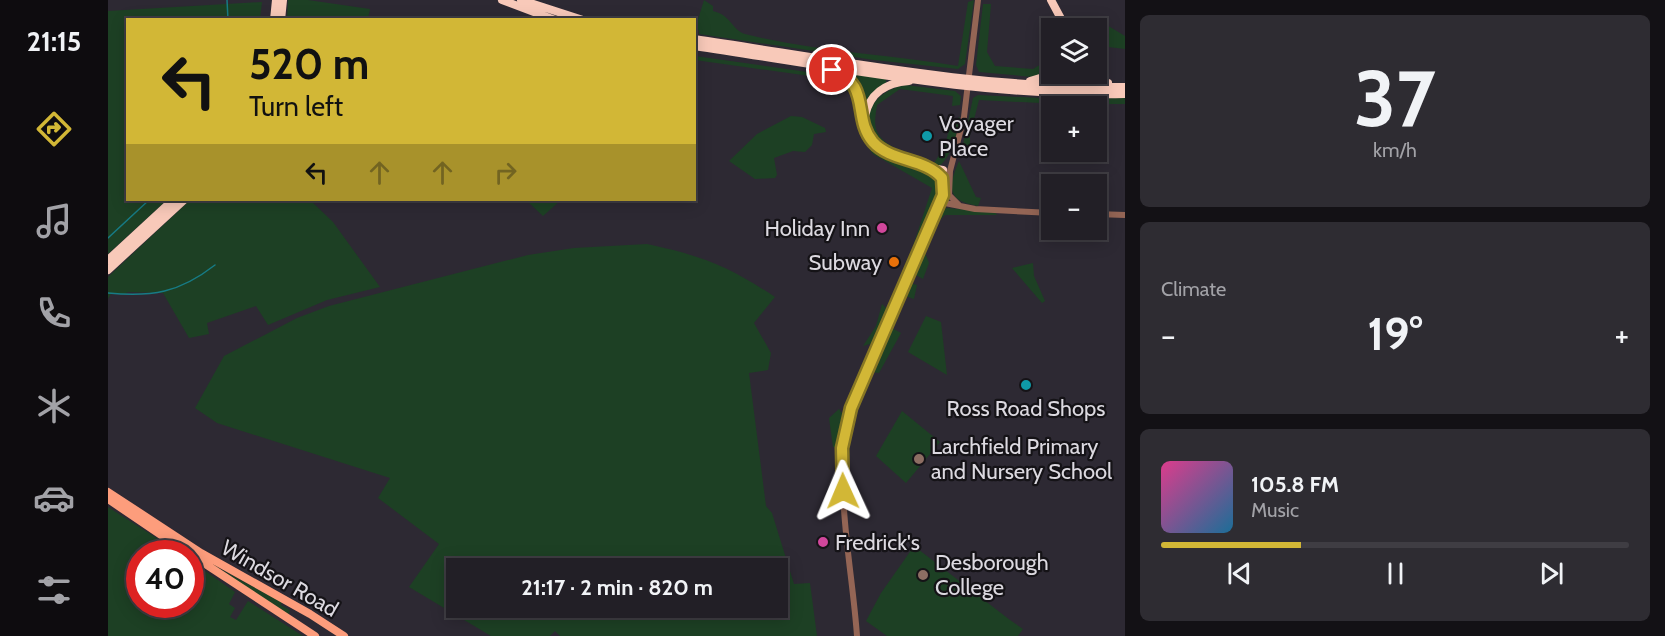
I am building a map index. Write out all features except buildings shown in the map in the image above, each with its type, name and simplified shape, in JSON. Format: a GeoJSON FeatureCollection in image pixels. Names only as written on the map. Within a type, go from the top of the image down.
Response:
{"type":"FeatureCollection","features":[{"type":"Feature","properties":{"kind":"highway"},"geometry":{"type":"LineString","coordinates":[[274,18],[276,0]]}},
{"type":"Feature","properties":{"kind":"highway"},"geometry":{"type":"LineString","coordinates":[[281,18],[283,0]]}},
{"type":"Feature","properties":{"kind":"highway"},"geometry":{"type":"LineString","coordinates":[[502,0],[550,18]]}},
{"type":"Feature","properties":{"kind":"highway"},"geometry":{"type":"LineString","coordinates":[[521,0],[577,18]]}},
{"type":"Feature","properties":{"kind":"highway"},"geometry":{"type":"LineString","coordinates":[[1051,0],[1061,18]]}},
{"type":"Feature","properties":{"kind":"highway"},"geometry":{"type":"LineString","coordinates":[[696,39],[1000,82],[1125,86]]}},
{"type":"Feature","properties":{"kind":"highway"},"geometry":{"type":"LineString","coordinates":[[696,46],[924,80],[1034,92],[1125,94]]}},
{"type":"Feature","properties":{"kind":"highway"},"geometry":{"type":"LineString","coordinates":[[810,63],[848,79],[858,93],[868,135],[881,148],[945,174]]}},
{"type":"Feature","properties":{"kind":"highway"},"geometry":{"type":"LineString","coordinates":[[1000,82],[1035,81],[1041,79]]}},
{"type":"Feature","properties":{"kind":"highway"},"geometry":{"type":"LineString","coordinates":[[864,120],[870,100],[880,89],[895,82],[924,80]]}},
{"type":"Feature","properties":{"kind":"highway"},"geometry":{"type":"LineString","coordinates":[[1107,83],[1125,86]]}},
{"type":"Feature","properties":{"kind":"highway"},"geometry":{"type":"LineString","coordinates":[[108,260],[172,201]]}},
{"type":"Feature","properties":{"kind":"highway"},"geometry":{"type":"LineString","coordinates":[[108,270],[183,201]]}},
{"type":"Feature","properties":{"kind":"main road","name":"Windsor Road"},"geometry":{"type":"LineString","coordinates":[[108,492],[201,553],[310,614],[344,636]]}},
{"type":"Feature","properties":{"kind":"main road"},"geometry":{"type":"LineString","coordinates":[[108,499],[169,540]]}},
{"type":"Feature","properties":{"kind":"main road"},"geometry":{"type":"LineString","coordinates":[[204,563],[315,636]]}},
{"type":"Feature","properties":{"kind":"street"},"geometry":{"type":"LineString","coordinates":[[857,636],[843,491],[842,448],[851,408],[934,211],[946,199],[945,174],[952,160],[966,103],[978,0]]}},
{"type":"Feature","properties":{"kind":"street"},"geometry":{"type":"LineString","coordinates":[[946,199],[975,209],[1041,212]]}},
{"type":"Feature","properties":{"kind":"street"},"geometry":{"type":"LineString","coordinates":[[1107,214],[1125,215]]}},
{"type":"Feature","properties":{"kind":"green space"},"geometry":{"type":"Polygon","coordinates":[[[288,0],[308,0],[370,9],[368,18],[287,18],[288,0]]]}},
{"type":"Feature","properties":{"kind":"green space"},"geometry":{"type":"Polygon","coordinates":[[[704,0],[713,6],[713,11],[724,16],[737,30],[745,34],[824,49],[958,66],[968,2],[974,0],[965,64],[958,69],[874,60],[699,34],[696,26],[704,0]]]}},
{"type":"Feature","properties":{"kind":"green space"},"geometry":{"type":"Polygon","coordinates":[[[262,2],[260,18],[126,18],[126,201],[166,201],[108,254],[108,11],[262,2]]]}},
{"type":"Feature","properties":{"kind":"green space"},"geometry":{"type":"Polygon","coordinates":[[[983,4],[991,4],[987,52],[995,66],[1033,69],[1041,64],[1041,74],[1033,77],[979,72],[976,65],[983,4]]]}},
{"type":"Feature","properties":{"kind":"green space"},"geometry":{"type":"Polygon","coordinates":[[[1107,25],[1125,36],[1125,49],[1108,47],[1107,25]]]}},
{"type":"Feature","properties":{"kind":"green space"},"geometry":{"type":"Polygon","coordinates":[[[696,56],[835,76],[849,87],[849,92],[824,78],[696,60],[696,56]]]}},
{"type":"Feature","properties":{"kind":"green space"},"geometry":{"type":"Polygon","coordinates":[[[842,72],[886,79],[886,83],[865,108],[842,72]]]}},
{"type":"Feature","properties":{"kind":"green space"},"geometry":{"type":"Polygon","coordinates":[[[905,85],[955,91],[961,96],[960,105],[952,106],[953,96],[900,89],[877,105],[876,129],[885,142],[901,151],[934,163],[945,146],[951,121],[960,117],[950,152],[937,168],[889,149],[877,141],[870,132],[869,112],[874,103],[892,89],[905,85]]]}},
{"type":"Feature","properties":{"kind":"green space"},"geometry":{"type":"Polygon","coordinates":[[[978,95],[1041,98],[1041,103],[979,100],[970,135],[970,154],[961,154],[973,98],[978,95]]]}},
{"type":"Feature","properties":{"kind":"green space"},"geometry":{"type":"Polygon","coordinates":[[[1107,98],[1125,98],[1125,104],[1107,104],[1107,98]]]}},
{"type":"Feature","properties":{"kind":"green space"},"geometry":{"type":"Polygon","coordinates":[[[791,116],[802,117],[825,128],[826,132],[814,134],[812,145],[805,152],[793,151],[774,158],[777,175],[775,178],[755,179],[729,161],[757,134],[791,116]]]}},
{"type":"Feature","properties":{"kind":"green space"},"geometry":{"type":"Polygon","coordinates":[[[865,136],[909,167],[931,175],[936,180],[937,193],[918,245],[913,246],[932,188],[873,154],[862,139],[865,136]]]}},
{"type":"Feature","properties":{"kind":"green space"},"geometry":{"type":"Polygon","coordinates":[[[959,161],[976,197],[981,198],[978,206],[960,201],[952,191],[953,178],[959,161]]]}},
{"type":"Feature","properties":{"kind":"green space"},"geometry":{"type":"Polygon","coordinates":[[[189,201],[311,201],[333,222],[380,287],[327,300],[268,325],[256,306],[207,323],[209,334],[189,338],[163,293],[128,292],[111,294],[108,299],[108,277],[189,201]]]}},
{"type":"Feature","properties":{"kind":"green space"},"geometry":{"type":"Polygon","coordinates":[[[527,201],[560,201],[543,216],[527,201]]]}},
{"type":"Feature","properties":{"kind":"green space"},"geometry":{"type":"Polygon","coordinates":[[[947,208],[995,212],[997,215],[945,215],[936,224],[924,250],[929,263],[923,279],[914,274],[913,269],[938,213],[947,208]]]}},
{"type":"Feature","properties":{"kind":"green space"},"geometry":{"type":"Polygon","coordinates":[[[647,244],[714,263],[743,277],[775,297],[754,323],[771,353],[768,370],[749,373],[766,506],[772,513],[786,558],[446,558],[446,609],[409,587],[439,544],[378,498],[390,478],[217,423],[195,408],[224,356],[297,318],[329,306],[528,255],[574,248],[647,244]]]}},
{"type":"Feature","properties":{"kind":"green space"},"geometry":{"type":"Polygon","coordinates":[[[1033,263],[1034,276],[1045,301],[1042,303],[1012,268],[1033,263]]]}},
{"type":"Feature","properties":{"kind":"green space"},"geometry":{"type":"Polygon","coordinates":[[[910,283],[917,285],[914,299],[905,296],[890,327],[901,333],[879,373],[871,372],[906,286],[910,283]]]}},
{"type":"Feature","properties":{"kind":"green space"},"geometry":{"type":"Polygon","coordinates":[[[882,304],[888,310],[873,343],[863,346],[876,326],[882,304]]]}},
{"type":"Feature","properties":{"kind":"green space"},"geometry":{"type":"Polygon","coordinates":[[[926,316],[941,322],[947,375],[908,352],[926,316]]]}},
{"type":"Feature","properties":{"kind":"green space"},"geometry":{"type":"Polygon","coordinates":[[[839,409],[844,416],[837,447],[833,447],[829,418],[839,409]]]}},
{"type":"Feature","properties":{"kind":"green space"},"geometry":{"type":"Polygon","coordinates":[[[902,411],[940,442],[906,483],[876,456],[902,411]]]}},
{"type":"Feature","properties":{"kind":"green space"},"geometry":{"type":"Polygon","coordinates":[[[108,507],[160,540],[126,540],[126,618],[204,618],[204,570],[235,592],[229,604],[235,608],[230,617],[236,620],[248,601],[303,636],[108,636],[108,507]]]}},
{"type":"Feature","properties":{"kind":"green space","name":"Desborough College"},"geometry":{"type":"Polygon","coordinates":[[[914,546],[1023,629],[1018,636],[887,636],[866,621],[881,593],[914,546]]]}},
{"type":"Feature","properties":{"kind":"green space"},"geometry":{"type":"Polygon","coordinates":[[[204,558],[282,602],[281,605],[290,610],[288,616],[204,558]]]}},
{"type":"Feature","properties":{"kind":"green space"},"geometry":{"type":"Polygon","coordinates":[[[788,565],[794,584],[810,583],[817,636],[560,636],[555,631],[550,636],[491,636],[461,618],[788,618],[788,565]]]}},
{"type":"Feature","properties":{"kind":"waterway"},"geometry":{"type":"LineString","coordinates":[[227,0],[228,18]]}},
{"type":"Feature","properties":{"kind":"waterway"},"geometry":{"type":"LineString","coordinates":[[108,238],[148,201]]}},
{"type":"Feature","properties":{"kind":"waterway"},"geometry":{"type":"LineString","coordinates":[[108,293],[138,294],[164,291],[189,282],[215,265]]}},
{"type":"Feature","properties":{"kind":"place","name":"Voyager Place"},"geometry":{"type":"Point","coordinates":[927,136]}},
{"type":"Feature","properties":{"kind":"place","name":"Holiday Inn"},"geometry":{"type":"Point","coordinates":[882,228]}},
{"type":"Feature","properties":{"kind":"place","name":"Subway"},"geometry":{"type":"Point","coordinates":[894,262]}},
{"type":"Feature","properties":{"kind":"place","name":"Ross Road Shops"},"geometry":{"type":"Point","coordinates":[1026,385]}},
{"type":"Feature","properties":{"kind":"place","name":"Larchfield Primary and Nursery School"},"geometry":{"type":"Point","coordinates":[919,459]}},
{"type":"Feature","properties":{"kind":"place","name":"Fredrick's"},"geometry":{"type":"Point","coordinates":[823,542]}},
{"type":"Feature","properties":{"kind":"place","name":"Desborough College"},"geometry":{"type":"Point","coordinates":[923,575]}},
{"type":"Feature","properties":{"kind":"route"},"geometry":{"type":"LineString","coordinates":[[832,70],[852,82],[856,89],[868,135],[873,142],[889,153],[932,169],[942,178],[943,195],[929,222],[851,408],[842,448],[843,491]]}}]}
